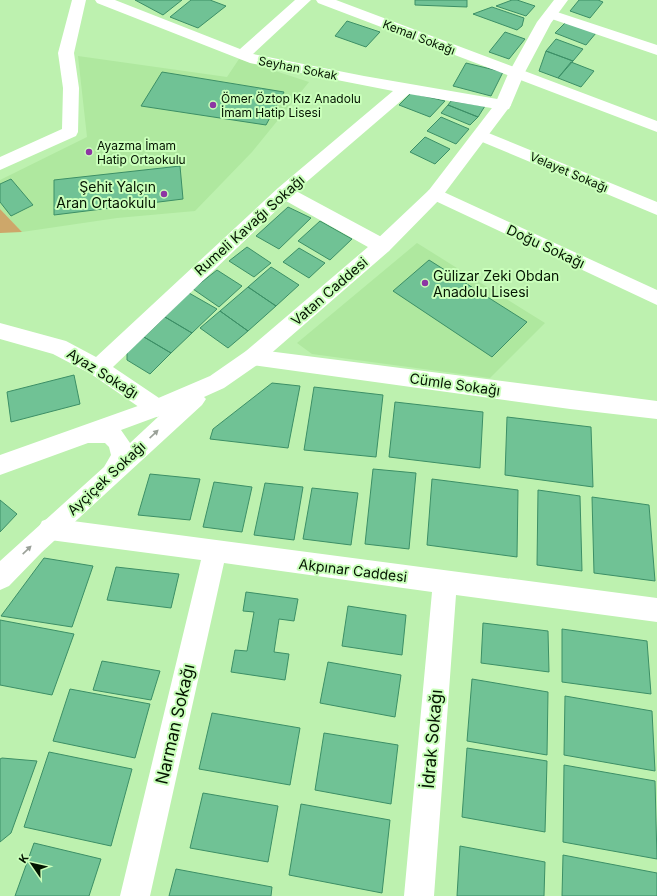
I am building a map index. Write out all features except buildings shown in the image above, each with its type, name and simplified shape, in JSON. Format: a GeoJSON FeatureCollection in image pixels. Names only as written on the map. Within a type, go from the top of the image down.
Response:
{"type":"FeatureCollection","features":[{"type":"Feature","properties":{"kind":"street"},"geometry":{"type":"LineString","coordinates":[[0,164],[70,132],[71,88],[66,53],[79,0]]}},
{"type":"Feature","properties":{"kind":"street","name":"Seyhan Sokak"},"geometry":{"type":"LineString","coordinates":[[102,0],[255,60],[503,105]]}},
{"type":"Feature","properties":{"kind":"street"},"geometry":{"type":"LineString","coordinates":[[242,55],[304,0]]}},
{"type":"Feature","properties":{"kind":"street","name":"Kemal Sokağı"},"geometry":{"type":"LineString","coordinates":[[323,0],[657,127]]}},
{"type":"Feature","properties":{"kind":"street","name":"Vatan Caddesi"},"geometry":{"type":"LineString","coordinates":[[0,465],[157,408],[217,382],[253,357],[382,246],[435,194],[503,105],[516,74],[544,22],[561,0]]}},
{"type":"Feature","properties":{"kind":"street"},"geometry":{"type":"LineString","coordinates":[[551,14],[657,50]]}},
{"type":"Feature","properties":{"kind":"street","name":"Rumeli Kavağı Sokağı"},"geometry":{"type":"LineString","coordinates":[[98,368],[284,192],[402,92],[404,88]]}},
{"type":"Feature","properties":{"kind":"street","name":"Velayet Sokağı"},"geometry":{"type":"LineString","coordinates":[[481,135],[657,209]]}},
{"type":"Feature","properties":{"kind":"street"},"geometry":{"type":"LineString","coordinates":[[284,192],[382,246]]}},
{"type":"Feature","properties":{"kind":"street","name":"Doğu Sokağı"},"geometry":{"type":"LineString","coordinates":[[435,194],[657,298]]}},
{"type":"Feature","properties":{"kind":"street","name":"Ayaz Sokağı"},"geometry":{"type":"LineString","coordinates":[[0,331],[59,347],[98,368],[157,408]]}},
{"type":"Feature","properties":{"kind":"street","name":"Cümle Sokağı"},"geometry":{"type":"LineString","coordinates":[[253,357],[570,400],[657,410]]}},
{"type":"Feature","properties":{"kind":"street","name":"Ayçiçek Sokağı"},"geometry":{"type":"LineString","coordinates":[[0,578],[28,548],[104,481],[170,419],[217,382]]}},
{"type":"Feature","properties":{"kind":"street"},"geometry":{"type":"LineString","coordinates":[[78,436],[104,432],[116,437],[119,442],[122,448],[122,456],[104,481]]}},
{"type":"Feature","properties":{"kind":"street","name":"Akpınar Caddesi"},"geometry":{"type":"LineString","coordinates":[[50,529],[657,610]]}},
{"type":"Feature","properties":{"kind":"street","name":"Narman Sokağı"},"geometry":{"type":"LineString","coordinates":[[135,896],[215,551]]}},
{"type":"Feature","properties":{"kind":"street","name":"İdrak Sokağı"},"geometry":{"type":"LineString","coordinates":[[419,896],[445,582]]}},
{"type":"Feature","properties":{"kind":"shaded area"},"geometry":{"type":"Polygon","coordinates":[[[78,56],[227,77],[239,59],[309,82],[252,152],[195,211],[117,218],[22,232],[0,209],[0,180],[87,137],[78,56]]]}},
{"type":"Feature","properties":{"kind":"shaded area"},"geometry":{"type":"Polygon","coordinates":[[[0,209],[22,232],[0,233],[0,209]]]}},
{"type":"Feature","properties":{"kind":"shaded area","name":"Gülizar Zeki Obdan Anadolu Lisesi"},"geometry":{"type":"Polygon","coordinates":[[[417,243],[545,323],[490,378],[312,354],[297,343],[417,243]]]}},
{"type":"Feature","properties":{"kind":"place","name":"Ömer Öztop Kız Anadolu İmam Hatip Lisesi"},"geometry":{"type":"Point","coordinates":[213,105]}},
{"type":"Feature","properties":{"kind":"place","name":"Ayazma İmam Hatip Ortaokulu"},"geometry":{"type":"Point","coordinates":[89,152]}},
{"type":"Feature","properties":{"kind":"place","name":"Şehit Yalçın Aran Ortaokulu"},"geometry":{"type":"Point","coordinates":[164,194]}},
{"type":"Feature","properties":{"kind":"place","name":"Gülizar Zeki Obdan Anadolu Lisesi"},"geometry":{"type":"Point","coordinates":[425,283]}}]}
